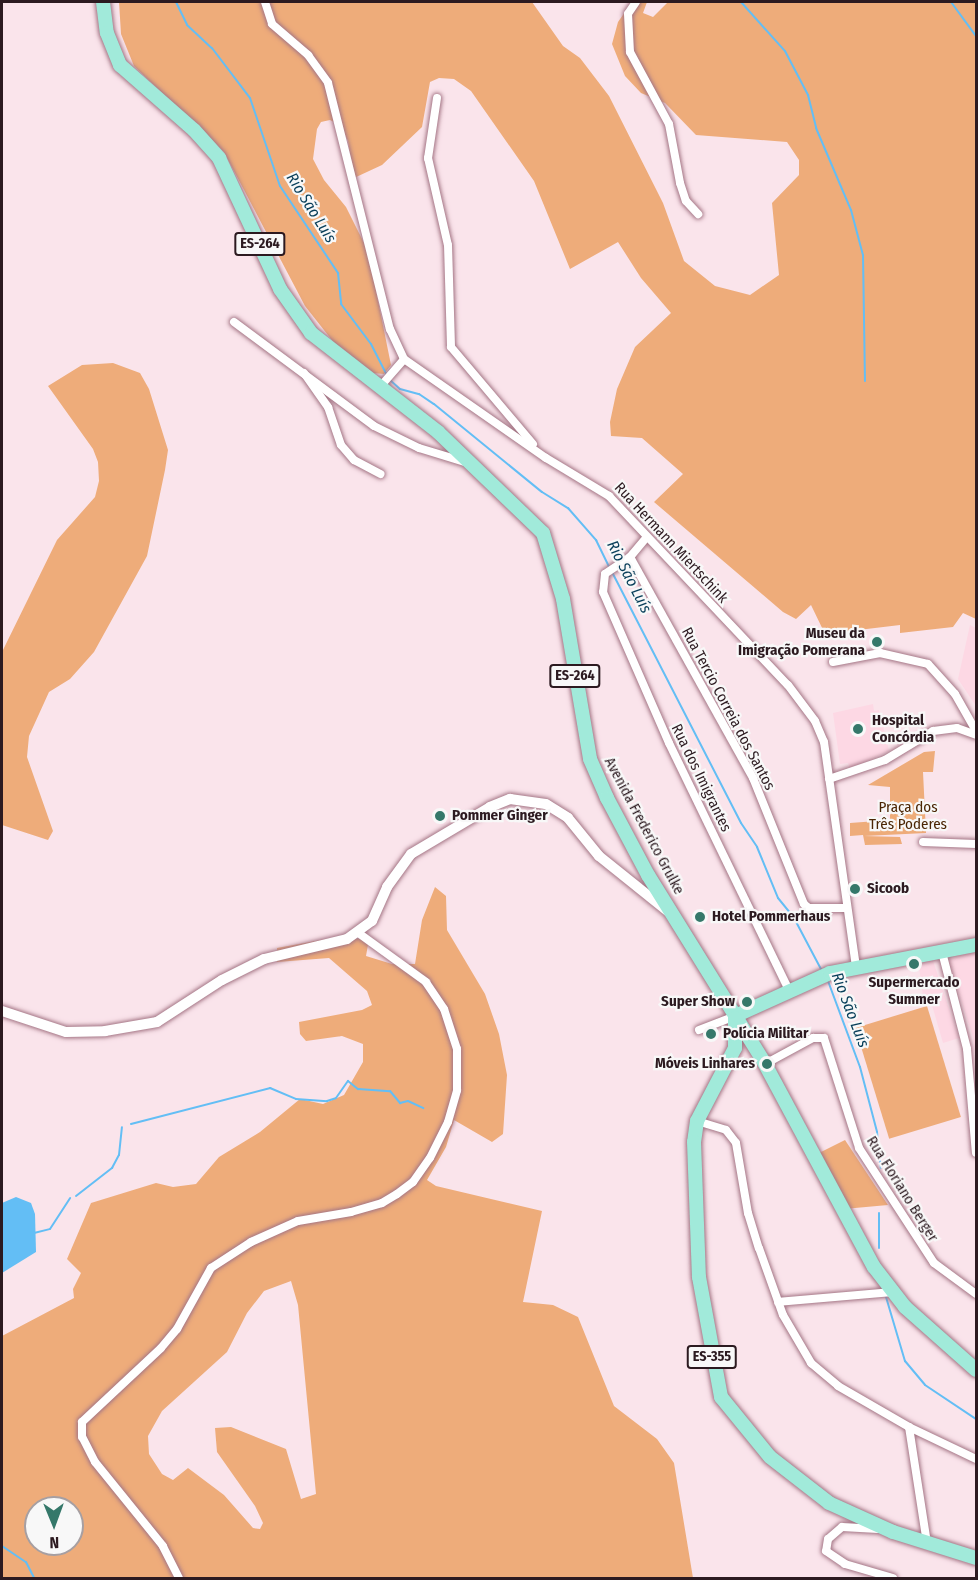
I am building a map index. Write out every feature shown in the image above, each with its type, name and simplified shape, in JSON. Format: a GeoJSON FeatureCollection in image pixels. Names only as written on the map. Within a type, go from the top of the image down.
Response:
{"type":"FeatureCollection","features":[{"type":"Feature","properties":{"kind":"main road","name":"ES-264"},"geometry":{"type":"LineString","coordinates":[[103,2],[107,33],[120,65],[194,130],[219,158],[280,289],[298,317],[334,354],[381,385],[438,432],[464,460]]}},
{"type":"Feature","properties":{"kind":"main road","name":"Avenida Frederico Grulke"},"geometry":{"type":"LineString","coordinates":[[464,460],[537,524],[547,540],[563,599],[593,768],[673,915],[762,1059],[821,1173],[892,1292],[976,1370]]}},
{"type":"Feature","properties":{"kind":"main road"},"geometry":{"type":"LineString","coordinates":[[735,1016],[830,973],[856,966],[976,945]]}},
{"type":"Feature","properties":{"kind":"main road","name":"ES-355"},"geometry":{"type":"LineString","coordinates":[[735,1016],[735,1048],[732,1059],[697,1120],[694,1142],[699,1277],[721,1397],[770,1457],[816,1494],[893,1532],[976,1558]]}},
{"type":"Feature","properties":{"kind":"main road"},"geometry":{"type":"LineString","coordinates":[[732,1059],[762,1059]]}},
{"type":"Feature","properties":{"kind":"street"},"geometry":{"type":"LineString","coordinates":[[265,2],[272,24],[308,56],[327,83],[347,147],[356,200],[377,268],[395,345],[404,359],[381,385]]}},
{"type":"Feature","properties":{"kind":"street"},"geometry":{"type":"LineString","coordinates":[[636,2],[628,14],[630,52],[669,124],[680,183],[686,201],[698,214]]}},
{"type":"Feature","properties":{"kind":"street"},"geometry":{"type":"LineString","coordinates":[[437,98],[428,158],[448,245],[451,347],[543,456]]}},
{"type":"Feature","properties":{"kind":"street"},"geometry":{"type":"LineString","coordinates":[[234,322],[374,426],[419,448],[464,460]]}},
{"type":"Feature","properties":{"kind":"street","name":"Rua Hermann Miertschink"},"geometry":{"type":"LineString","coordinates":[[404,359],[543,456],[600,489],[795,694],[820,732],[856,966]]}},
{"type":"Feature","properties":{"kind":"street"},"geometry":{"type":"LineString","coordinates":[[304,372],[328,407],[341,445],[354,460],[380,474]]}},
{"type":"Feature","properties":{"kind":"street"},"geometry":{"type":"LineString","coordinates":[[630,557],[645,538]]}},
{"type":"Feature","properties":{"kind":"street","name":"Rua dos Imigrantes"},"geometry":{"type":"LineString","coordinates":[[630,557],[605,574],[603,592],[615,624],[789,990]]}},
{"type":"Feature","properties":{"kind":"street","name":"Rua Tercio Correia dos Santos"},"geometry":{"type":"LineString","coordinates":[[630,557],[753,778],[802,901],[809,908],[847,908]]}},
{"type":"Feature","properties":{"kind":"street"},"geometry":{"type":"LineString","coordinates":[[833,662],[880,653],[928,664],[955,694],[976,733]]}},
{"type":"Feature","properties":{"kind":"street"},"geometry":{"type":"LineString","coordinates":[[829,779],[885,760],[933,730],[957,728],[976,733]]}},
{"type":"Feature","properties":{"kind":"street"},"geometry":{"type":"LineString","coordinates":[[2,1011],[66,1032],[140,1026],[171,1015],[210,987],[264,959],[346,939],[357,932],[372,921],[387,887],[411,854],[490,807],[510,799],[546,804],[568,818],[607,864],[673,915]]}},
{"type":"Feature","properties":{"kind":"street"},"geometry":{"type":"LineString","coordinates":[[923,842],[976,844]]}},
{"type":"Feature","properties":{"kind":"street"},"geometry":{"type":"LineString","coordinates":[[179,1578],[163,1546],[95,1462],[82,1437],[82,1422],[161,1348],[177,1329],[211,1268],[251,1242],[297,1221],[351,1212],[382,1203],[413,1182],[430,1158],[451,1111],[457,1090],[457,1049],[444,1009],[426,982],[357,932]]}},
{"type":"Feature","properties":{"kind":"street"},"geometry":{"type":"LineString","coordinates":[[942,952],[967,1049],[976,1153]]}},
{"type":"Feature","properties":{"kind":"street"},"geometry":{"type":"LineString","coordinates":[[699,1030],[735,1016]]}},
{"type":"Feature","properties":{"kind":"street","name":"Rua Floriano Berger"},"geometry":{"type":"LineString","coordinates":[[762,1059],[813,1038],[824,1038],[859,1148],[934,1263],[976,1294]]}},
{"type":"Feature","properties":{"kind":"street"},"geometry":{"type":"LineString","coordinates":[[697,1120],[726,1130],[736,1143],[748,1213],[778,1302],[801,1350],[821,1374],[909,1427],[976,1459]]}},
{"type":"Feature","properties":{"kind":"street"},"geometry":{"type":"LineString","coordinates":[[778,1302],[892,1292]]}},
{"type":"Feature","properties":{"kind":"street"},"geometry":{"type":"LineString","coordinates":[[909,1427],[927,1543]]}},
{"type":"Feature","properties":{"kind":"street"},"geometry":{"type":"LineString","coordinates":[[893,1532],[847,1526],[831,1534],[826,1544],[830,1556],[845,1564],[893,1578]]}},
{"type":"Feature","properties":{"kind":"shaded area"},"geometry":{"type":"Polygon","coordinates":[[[970,625],[976,628],[976,706],[958,679],[970,625]]]}},
{"type":"Feature","properties":{"kind":"shaded area","name":"Hospital Concórdia"},"geometry":{"type":"Polygon","coordinates":[[[873,704],[874,711],[879,710],[889,751],[850,769],[848,763],[840,764],[833,713],[873,704]]]}},
{"type":"Feature","properties":{"kind":"shaded area"},"geometry":{"type":"Polygon","coordinates":[[[976,950],[976,1062],[973,1037],[948,960],[976,950]]]}},
{"type":"Feature","properties":{"kind":"shaded area"},"geometry":{"type":"Polygon","coordinates":[[[932,958],[959,1038],[943,1043],[932,1005],[924,1003],[918,960],[932,958]]]}},
{"type":"Feature","properties":{"kind":"green space"},"geometry":{"type":"Polygon","coordinates":[[[119,2],[532,2],[563,46],[580,58],[609,96],[663,203],[684,261],[715,286],[750,295],[779,275],[772,203],[799,175],[799,160],[787,142],[696,135],[665,103],[641,93],[625,76],[612,44],[618,22],[632,2],[647,2],[643,13],[653,17],[668,2],[976,2],[976,619],[963,613],[953,627],[900,633],[900,625],[825,634],[811,605],[796,619],[783,612],[654,502],[683,474],[642,438],[611,436],[610,422],[617,389],[635,347],[671,313],[641,278],[618,242],[570,269],[534,181],[471,91],[454,79],[439,78],[430,82],[422,127],[382,165],[354,178],[348,141],[341,126],[330,120],[321,122],[317,129],[313,159],[324,180],[346,207],[368,251],[391,365],[384,374],[372,373],[335,344],[305,306],[224,152],[134,66],[121,34],[119,2]]]}},
{"type":"Feature","properties":{"kind":"green space"},"geometry":{"type":"Polygon","coordinates":[[[113,363],[140,373],[149,389],[168,450],[147,556],[94,652],[70,679],[49,692],[29,736],[27,757],[53,831],[48,840],[2,825],[2,652],[57,540],[95,497],[99,481],[98,462],[93,449],[48,386],[82,365],[113,363]]]}},
{"type":"Feature","properties":{"kind":"green space","name":"Praça dos Três Poderes"},"geometry":{"type":"Polygon","coordinates":[[[935,751],[933,772],[923,772],[926,833],[864,836],[900,837],[902,844],[865,845],[863,835],[850,836],[850,823],[890,820],[890,787],[868,785],[924,752],[935,751]]]}},
{"type":"Feature","properties":{"kind":"green space"},"geometry":{"type":"Polygon","coordinates":[[[435,887],[446,896],[447,930],[485,994],[499,1034],[507,1075],[503,1134],[492,1142],[454,1120],[446,1147],[427,1180],[436,1186],[542,1211],[523,1302],[553,1305],[578,1317],[614,1406],[657,1439],[674,1463],[693,1578],[2,1578],[2,1336],[74,1298],[73,1289],[81,1273],[67,1259],[91,1203],[156,1183],[173,1187],[196,1184],[219,1157],[260,1132],[300,1099],[323,1104],[344,1095],[363,1062],[363,1044],[342,1036],[306,1041],[300,1034],[299,1022],[362,1010],[372,1005],[367,991],[329,958],[277,962],[277,948],[332,938],[369,939],[366,956],[392,964],[415,964],[422,920],[435,887]],[[291,1281],[264,1291],[247,1313],[227,1352],[162,1411],[148,1436],[149,1454],[162,1474],[173,1480],[188,1468],[224,1495],[253,1528],[260,1529],[263,1523],[255,1506],[217,1452],[215,1428],[231,1427],[286,1449],[301,1499],[316,1494],[298,1305],[291,1281]]]}},
{"type":"Feature","properties":{"kind":"green space"},"geometry":{"type":"Polygon","coordinates":[[[927,1006],[961,1117],[889,1139],[855,1028],[927,1006]]]}},
{"type":"Feature","properties":{"kind":"green space"},"geometry":{"type":"Polygon","coordinates":[[[845,1140],[888,1205],[844,1209],[815,1155],[845,1140]]]}},
{"type":"Feature","properties":{"kind":"water"},"geometry":{"type":"Polygon","coordinates":[[[16,1197],[31,1203],[35,1214],[36,1252],[2,1273],[2,1203],[16,1197]]]}},
{"type":"Feature","properties":{"kind":"waterway","name":"Rio São Luís"},"geometry":{"type":"LineString","coordinates":[[176,2],[187,25],[212,48],[250,98],[280,186],[338,273],[341,304],[371,344],[387,375]]}},
{"type":"Feature","properties":{"kind":"waterway"},"geometry":{"type":"LineString","coordinates":[[741,2],[785,51],[808,95],[816,128],[851,210],[863,255],[865,381]]}},
{"type":"Feature","properties":{"kind":"waterway"},"geometry":{"type":"LineString","coordinates":[[951,2],[976,36]]}},
{"type":"Feature","properties":{"kind":"waterway","name":"Rio São Luís"},"geometry":{"type":"LineString","coordinates":[[390,380],[400,389],[419,394],[434,404],[542,492],[568,508],[596,540],[609,567]]}},
{"type":"Feature","properties":{"kind":"waterway","name":"Rio São Luís"},"geometry":{"type":"LineString","coordinates":[[612,572],[741,823],[757,847],[778,898],[794,918],[822,971]]}},
{"type":"Feature","properties":{"kind":"waterway","name":"Rio São Luís"},"geometry":{"type":"LineString","coordinates":[[828,981],[860,1067],[877,1132],[881,1168]]}},
{"type":"Feature","properties":{"kind":"waterway"},"geometry":{"type":"LineString","coordinates":[[131,1124],[270,1088],[296,1099],[327,1101],[336,1098],[348,1081],[358,1089],[390,1091],[400,1103],[408,1101],[423,1108]]}},
{"type":"Feature","properties":{"kind":"waterway"},"geometry":{"type":"LineString","coordinates":[[76,1196],[112,1168],[119,1155],[122,1127]]}},
{"type":"Feature","properties":{"kind":"waterway"},"geometry":{"type":"LineString","coordinates":[[34,1233],[50,1229],[70,1198]]}},
{"type":"Feature","properties":{"kind":"waterway","name":"Rio São Luís"},"geometry":{"type":"LineString","coordinates":[[879,1213],[879,1248]]}},
{"type":"Feature","properties":{"kind":"waterway","name":"Rio São Luís"},"geometry":{"type":"LineString","coordinates":[[886,1297],[905,1361],[925,1385],[976,1419]]}},
{"type":"Feature","properties":{"kind":"waterway"},"geometry":{"type":"LineString","coordinates":[[2,1546],[26,1562],[34,1578]]}},
{"type":"Feature","properties":{"kind":"place","name":"Museu da Imigração Pomerana"},"geometry":{"type":"Point","coordinates":[877,642]}},
{"type":"Feature","properties":{"kind":"place","name":"Hospital Concórdia"},"geometry":{"type":"Point","coordinates":[858,729]}},
{"type":"Feature","properties":{"kind":"place","name":"Pommer Ginger"},"geometry":{"type":"Point","coordinates":[440,816]}},
{"type":"Feature","properties":{"kind":"place","name":"Sicoob"},"geometry":{"type":"Point","coordinates":[855,889]}},
{"type":"Feature","properties":{"kind":"place","name":"Hotel Pommerhaus"},"geometry":{"type":"Point","coordinates":[700,917]}},
{"type":"Feature","properties":{"kind":"place","name":"Supermercado Summer"},"geometry":{"type":"Point","coordinates":[914,964]}},
{"type":"Feature","properties":{"kind":"place","name":"Super Show"},"geometry":{"type":"Point","coordinates":[747,1002]}},
{"type":"Feature","properties":{"kind":"place","name":"Polícia Militar"},"geometry":{"type":"Point","coordinates":[711,1034]}},
{"type":"Feature","properties":{"kind":"place","name":"Móveis Linhares"},"geometry":{"type":"Point","coordinates":[767,1064]}}]}
